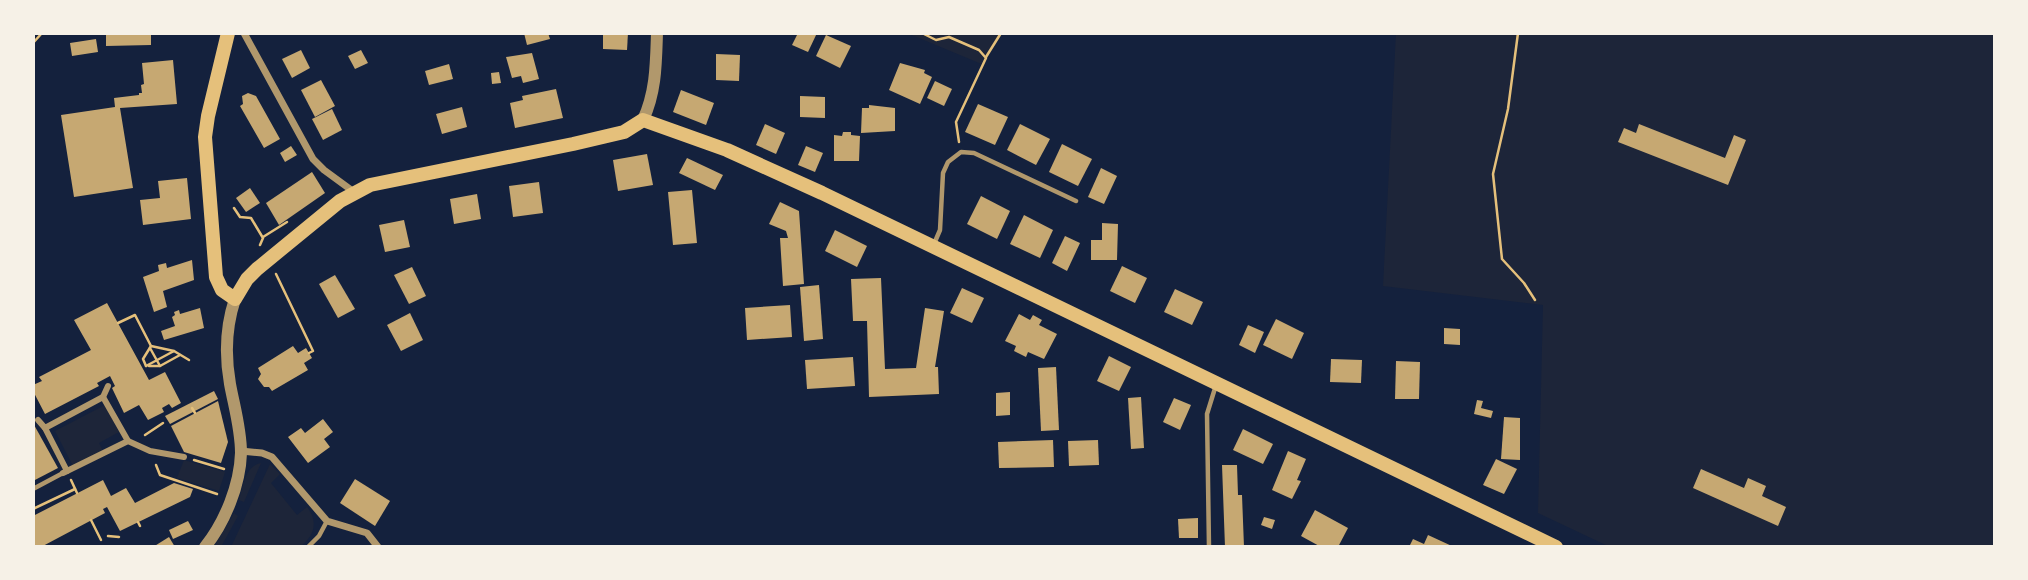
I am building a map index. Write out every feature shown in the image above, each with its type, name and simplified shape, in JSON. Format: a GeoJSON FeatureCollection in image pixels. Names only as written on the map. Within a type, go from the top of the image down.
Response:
{"type":"FeatureCollection","features":[{"type":"Feature","properties":{"kind":"main road"},"geometry":{"type":"LineString","coordinates":[[228,33],[208,116],[205,160],[216,277],[222,290],[235,299],[247,279],[270,266],[340,201],[355,192],[370,186],[624,132],[643,120],[727,150],[933,246],[1556,547]]}},
{"type":"Feature","properties":{"kind":"street"},"geometry":{"type":"LineString","coordinates":[[244,33],[313,159],[355,192]]}},
{"type":"Feature","properties":{"kind":"street"},"geometry":{"type":"LineString","coordinates":[[643,120],[656,79],[657,33]]}},
{"type":"Feature","properties":{"kind":"street"},"geometry":{"type":"LineString","coordinates":[[205,547],[220,522],[239,476],[241,451],[227,359],[228,328],[235,299]]}},
{"type":"Feature","properties":{"kind":"street"},"geometry":{"type":"LineString","coordinates":[[45,428],[103,397],[108,386]]}},
{"type":"Feature","properties":{"kind":"street"},"geometry":{"type":"LineString","coordinates":[[103,397],[130,442],[150,452],[184,457]]}},
{"type":"Feature","properties":{"kind":"street"},"geometry":{"type":"LineString","coordinates":[[38,419],[45,428],[65,472],[130,442]]}},
{"type":"Feature","properties":{"kind":"street"},"geometry":{"type":"LineString","coordinates":[[241,451],[262,453],[276,460],[327,521],[367,533],[378,547]]}},
{"type":"Feature","properties":{"kind":"lane"},"geometry":{"type":"LineString","coordinates":[[933,246],[940,230],[943,173],[948,162],[961,152],[974,153],[1076,201]]}},
{"type":"Feature","properties":{"kind":"lane"},"geometry":{"type":"LineString","coordinates":[[1209,547],[1207,414],[1217,382]]}},
{"type":"Feature","properties":{"kind":"lane"},"geometry":{"type":"LineString","coordinates":[[33,489],[65,472]]}},
{"type":"Feature","properties":{"kind":"lane"},"geometry":{"type":"LineString","coordinates":[[308,547],[319,536],[327,521]]}},
{"type":"Feature","properties":{"kind":"path"},"geometry":{"type":"LineString","coordinates":[[33,43],[42,33]]}},
{"type":"Feature","properties":{"kind":"path"},"geometry":{"type":"LineString","coordinates":[[922,33],[936,40],[949,37],[979,50],[986,58]]}},
{"type":"Feature","properties":{"kind":"path"},"geometry":{"type":"LineString","coordinates":[[961,152],[956,122],[1000,33]]}},
{"type":"Feature","properties":{"kind":"path"},"geometry":{"type":"LineString","coordinates":[[1518,33],[1508,109],[1493,174],[1502,259],[1535,300]]}},
{"type":"Feature","properties":{"kind":"path"},"geometry":{"type":"LineString","coordinates":[[234,208],[240,217],[251,218],[263,237]]}},
{"type":"Feature","properties":{"kind":"path"},"geometry":{"type":"LineString","coordinates":[[294,218],[263,237],[258,248],[270,266],[313,351],[309,353]]}},
{"type":"Feature","properties":{"kind":"path"},"geometry":{"type":"LineString","coordinates":[[118,323],[135,315],[160,366]]}},
{"type":"Feature","properties":{"kind":"path"},"geometry":{"type":"LineString","coordinates":[[151,347],[174,351],[189,360]]}},
{"type":"Feature","properties":{"kind":"path"},"geometry":{"type":"LineString","coordinates":[[146,366],[143,359],[151,347]]}},
{"type":"Feature","properties":{"kind":"path"},"geometry":{"type":"LineString","coordinates":[[146,366],[174,351]]}},
{"type":"Feature","properties":{"kind":"path"},"geometry":{"type":"LineString","coordinates":[[146,366],[160,366],[180,355]]}},
{"type":"Feature","properties":{"kind":"path"},"geometry":{"type":"LineString","coordinates":[[192,408],[195,413]]}},
{"type":"Feature","properties":{"kind":"path"},"geometry":{"type":"LineString","coordinates":[[130,442],[163,423]]}},
{"type":"Feature","properties":{"kind":"path"},"geometry":{"type":"LineString","coordinates":[[150,452],[160,475],[220,495]]}},
{"type":"Feature","properties":{"kind":"path"},"geometry":{"type":"LineString","coordinates":[[184,457],[226,470]]}},
{"type":"Feature","properties":{"kind":"path"},"geometry":{"type":"LineString","coordinates":[[33,509],[75,489]]}},
{"type":"Feature","properties":{"kind":"path"},"geometry":{"type":"LineString","coordinates":[[91,520],[101,540]]}},
{"type":"Feature","properties":{"kind":"path"},"geometry":{"type":"LineString","coordinates":[[108,536],[119,537]]}},
{"type":"Feature","properties":{"kind":"shaded area"},"geometry":{"type":"Polygon","coordinates":[[[907,33],[1000,33],[984,65],[907,33]]]}},
{"type":"Feature","properties":{"kind":"shaded area"},"geometry":{"type":"Polygon","coordinates":[[[1396,33],[1995,33],[1995,547],[1610,547],[1538,513],[1543,305],[1383,286],[1396,33]]]}},
{"type":"Feature","properties":{"kind":"shaded area"},"geometry":{"type":"Polygon","coordinates":[[[105,405],[119,432],[99,443],[103,451],[73,466],[55,431],[105,405]]]}},
{"type":"Feature","properties":{"kind":"shaded area"},"geometry":{"type":"Polygon","coordinates":[[[184,460],[225,472],[219,491],[177,478],[184,460]]]}},
{"type":"Feature","properties":{"kind":"shaded area"},"geometry":{"type":"Polygon","coordinates":[[[261,463],[244,502],[239,500],[248,472],[261,463]]]}},
{"type":"Feature","properties":{"kind":"shaded area"},"geometry":{"type":"Polygon","coordinates":[[[270,464],[280,474],[271,483],[297,515],[307,507],[311,513],[314,523],[312,533],[300,547],[231,547],[270,464]]]}},
{"type":"Feature","properties":{"kind":"shaded area"},"geometry":{"type":"Polygon","coordinates":[[[234,513],[238,516],[221,547],[214,547],[234,513]]]}},
{"type":"Feature","properties":{"kind":"building"},"geometry":{"type":"Polygon","coordinates":[[[106,33],[151,33],[151,45],[106,46],[106,33]]]}},
{"type":"Feature","properties":{"kind":"building"},"geometry":{"type":"Polygon","coordinates":[[[524,33],[548,33],[550,39],[527,45],[524,33]]]}},
{"type":"Feature","properties":{"kind":"building"},"geometry":{"type":"Polygon","coordinates":[[[603,33],[628,33],[627,50],[603,49],[603,33]]]}},
{"type":"Feature","properties":{"kind":"building"},"geometry":{"type":"Polygon","coordinates":[[[798,33],[817,33],[808,52],[792,45],[798,33]]]}},
{"type":"Feature","properties":{"kind":"building"},"geometry":{"type":"Polygon","coordinates":[[[826,35],[851,46],[840,68],[816,56],[826,35]]]}},
{"type":"Feature","properties":{"kind":"building"},"geometry":{"type":"Polygon","coordinates":[[[96,39],[98,52],[72,56],[70,43],[96,39]]]}},
{"type":"Feature","properties":{"kind":"building"},"geometry":{"type":"Polygon","coordinates":[[[301,50],[310,68],[292,78],[282,59],[301,50]]]}},
{"type":"Feature","properties":{"kind":"building"},"geometry":{"type":"Polygon","coordinates":[[[361,50],[368,63],[355,69],[348,56],[361,50]]]}},
{"type":"Feature","properties":{"kind":"building"},"geometry":{"type":"Polygon","coordinates":[[[532,53],[539,79],[523,83],[521,76],[512,78],[506,57],[532,53]]]}},
{"type":"Feature","properties":{"kind":"building"},"geometry":{"type":"Polygon","coordinates":[[[716,54],[740,55],[739,81],[716,80],[716,54]]]}},
{"type":"Feature","properties":{"kind":"building"},"geometry":{"type":"Polygon","coordinates":[[[173,60],[177,104],[120,108],[133,188],[74,197],[61,115],[115,107],[114,98],[142,93],[142,63],[173,60]]]}},
{"type":"Feature","properties":{"kind":"building"},"geometry":{"type":"Polygon","coordinates":[[[900,63],[925,70],[924,73],[932,77],[920,104],[889,90],[900,63]]]}},
{"type":"Feature","properties":{"kind":"building"},"geometry":{"type":"Polygon","coordinates":[[[449,64],[453,79],[429,85],[425,71],[449,64]]]}},
{"type":"Feature","properties":{"kind":"building"},"geometry":{"type":"Polygon","coordinates":[[[499,72],[501,83],[492,84],[491,73],[499,72]]]}},
{"type":"Feature","properties":{"kind":"building"},"geometry":{"type":"Polygon","coordinates":[[[321,80],[335,106],[315,117],[301,90],[321,80]]]}},
{"type":"Feature","properties":{"kind":"building"},"geometry":{"type":"Polygon","coordinates":[[[935,81],[952,89],[944,106],[927,98],[935,81]]]}},
{"type":"Feature","properties":{"kind":"building"},"geometry":{"type":"Polygon","coordinates":[[[556,89],[563,118],[515,128],[510,103],[523,100],[522,96],[556,89]]]}},
{"type":"Feature","properties":{"kind":"building"},"geometry":{"type":"Polygon","coordinates":[[[681,90],[714,103],[706,125],[673,112],[681,90]]]}},
{"type":"Feature","properties":{"kind":"building"},"geometry":{"type":"Polygon","coordinates":[[[248,93],[256,96],[280,139],[264,148],[240,106],[243,104],[242,96],[248,93]]]}},
{"type":"Feature","properties":{"kind":"building"},"geometry":{"type":"Polygon","coordinates":[[[800,96],[825,97],[825,118],[800,117],[800,96]]]}},
{"type":"Feature","properties":{"kind":"building"},"geometry":{"type":"Polygon","coordinates":[[[978,104],[1008,117],[995,145],[965,132],[978,104]]]}},
{"type":"Feature","properties":{"kind":"building"},"geometry":{"type":"Polygon","coordinates":[[[869,105],[895,108],[895,131],[861,133],[862,108],[869,108],[869,105]]]}},
{"type":"Feature","properties":{"kind":"building"},"geometry":{"type":"Polygon","coordinates":[[[462,107],[467,127],[442,134],[436,114],[462,107]]]}},
{"type":"Feature","properties":{"kind":"building"},"geometry":{"type":"Polygon","coordinates":[[[332,109],[342,130],[323,140],[312,119],[332,109]]]}},
{"type":"Feature","properties":{"kind":"building"},"geometry":{"type":"Polygon","coordinates":[[[765,124],[785,133],[776,154],[756,145],[765,124]]]}},
{"type":"Feature","properties":{"kind":"building"},"geometry":{"type":"Polygon","coordinates":[[[1020,124],[1050,139],[1036,165],[1007,150],[1020,124]]]}},
{"type":"Feature","properties":{"kind":"building"},"geometry":{"type":"Polygon","coordinates":[[[1639,124],[1725,158],[1734,135],[1746,140],[1728,185],[1618,142],[1624,128],[1636,133],[1639,124]]]}},
{"type":"Feature","properties":{"kind":"building"},"geometry":{"type":"Polygon","coordinates":[[[843,132],[860,136],[859,161],[834,161],[834,135],[842,136],[843,132]]]}},
{"type":"Feature","properties":{"kind":"building"},"geometry":{"type":"Polygon","coordinates":[[[1062,144],[1092,159],[1078,186],[1049,172],[1062,144]]]}},
{"type":"Feature","properties":{"kind":"building"},"geometry":{"type":"Polygon","coordinates":[[[291,146],[297,155],[285,162],[280,153],[291,146]]]}},
{"type":"Feature","properties":{"kind":"building"},"geometry":{"type":"Polygon","coordinates":[[[806,146],[823,153],[815,172],[798,165],[806,146]]]}},
{"type":"Feature","properties":{"kind":"building"},"geometry":{"type":"Polygon","coordinates":[[[647,154],[653,185],[618,191],[613,160],[647,154]]]}},
{"type":"Feature","properties":{"kind":"building"},"geometry":{"type":"Polygon","coordinates":[[[687,158],[723,175],[715,190],[679,173],[687,158]]]}},
{"type":"Feature","properties":{"kind":"building"},"geometry":{"type":"Polygon","coordinates":[[[1101,168],[1117,176],[1104,204],[1088,197],[1101,168]]]}},
{"type":"Feature","properties":{"kind":"building"},"geometry":{"type":"Polygon","coordinates":[[[312,172],[325,193],[279,225],[266,203],[312,172]]]}},
{"type":"Feature","properties":{"kind":"building"},"geometry":{"type":"Polygon","coordinates":[[[187,178],[191,219],[143,225],[140,200],[160,198],[158,181],[187,178]]]}},
{"type":"Feature","properties":{"kind":"building"},"geometry":{"type":"Polygon","coordinates":[[[539,182],[543,213],[513,217],[509,186],[539,182]]]}},
{"type":"Feature","properties":{"kind":"building"},"geometry":{"type":"Polygon","coordinates":[[[250,188],[260,203],[246,212],[236,198],[250,188]]]}},
{"type":"Feature","properties":{"kind":"building"},"geometry":{"type":"Polygon","coordinates":[[[692,190],[697,243],[673,245],[668,192],[692,190]]]}},
{"type":"Feature","properties":{"kind":"building"},"geometry":{"type":"Polygon","coordinates":[[[477,194],[481,219],[454,224],[450,199],[477,194]]]}},
{"type":"Feature","properties":{"kind":"building"},"geometry":{"type":"Polygon","coordinates":[[[981,196],[1010,211],[997,239],[967,224],[981,196]]]}},
{"type":"Feature","properties":{"kind":"building"},"geometry":{"type":"Polygon","coordinates":[[[780,202],[799,211],[804,284],[783,286],[780,238],[788,238],[786,231],[769,224],[780,202]]]}},
{"type":"Feature","properties":{"kind":"building"},"geometry":{"type":"Polygon","coordinates":[[[1024,215],[1053,230],[1040,258],[1010,244],[1024,215]]]}},
{"type":"Feature","properties":{"kind":"building"},"geometry":{"type":"Polygon","coordinates":[[[404,220],[410,247],[385,252],[379,225],[404,220]]]}},
{"type":"Feature","properties":{"kind":"building"},"geometry":{"type":"Polygon","coordinates":[[[1102,223],[1118,224],[1117,260],[1091,260],[1091,240],[1102,240],[1102,223]]]}},
{"type":"Feature","properties":{"kind":"building"},"geometry":{"type":"Polygon","coordinates":[[[835,230],[867,246],[857,267],[825,251],[835,230]]]}},
{"type":"Feature","properties":{"kind":"building"},"geometry":{"type":"Polygon","coordinates":[[[1065,236],[1080,243],[1067,271],[1052,263],[1065,236]]]}},
{"type":"Feature","properties":{"kind":"building"},"geometry":{"type":"Polygon","coordinates":[[[192,260],[194,280],[163,291],[167,307],[154,312],[143,277],[159,271],[158,265],[166,263],[167,268],[192,260]]]}},
{"type":"Feature","properties":{"kind":"building"},"geometry":{"type":"Polygon","coordinates":[[[1122,266],[1147,278],[1135,303],[1110,291],[1122,266]]]}},
{"type":"Feature","properties":{"kind":"building"},"geometry":{"type":"Polygon","coordinates":[[[412,267],[426,296],[409,304],[394,275],[412,267]]]}},
{"type":"Feature","properties":{"kind":"building"},"geometry":{"type":"Polygon","coordinates":[[[335,275],[355,309],[338,318],[319,284],[335,275]]]}},
{"type":"Feature","properties":{"kind":"building"},"geometry":{"type":"Polygon","coordinates":[[[881,278],[885,369],[916,368],[925,308],[944,311],[935,367],[938,367],[939,394],[869,397],[867,321],[853,321],[851,279],[881,278]]]}},
{"type":"Feature","properties":{"kind":"building"},"geometry":{"type":"Polygon","coordinates":[[[819,285],[823,339],[804,341],[800,287],[819,285]]]}},
{"type":"Feature","properties":{"kind":"building"},"geometry":{"type":"Polygon","coordinates":[[[962,288],[984,298],[972,323],[950,313],[962,288]]]}},
{"type":"Feature","properties":{"kind":"building"},"geometry":{"type":"Polygon","coordinates":[[[1175,289],[1203,302],[1192,325],[1164,312],[1175,289]]]}},
{"type":"Feature","properties":{"kind":"building"},"geometry":{"type":"Polygon","coordinates":[[[107,303],[149,380],[165,372],[181,403],[172,408],[169,404],[162,408],[164,412],[148,420],[139,405],[124,413],[112,388],[115,386],[110,376],[97,383],[99,386],[45,414],[33,391],[33,385],[42,381],[39,377],[91,350],[74,320],[107,303]]]}},
{"type":"Feature","properties":{"kind":"building"},"geometry":{"type":"Polygon","coordinates":[[[790,305],[792,337],[747,340],[745,308],[790,305]]]}},
{"type":"Feature","properties":{"kind":"building"},"geometry":{"type":"Polygon","coordinates":[[[200,308],[204,328],[164,340],[161,331],[175,326],[172,317],[174,312],[179,310],[180,314],[200,308]]]}},
{"type":"Feature","properties":{"kind":"building"},"geometry":{"type":"Polygon","coordinates":[[[410,313],[423,340],[401,351],[387,325],[410,313]]]}},
{"type":"Feature","properties":{"kind":"building"},"geometry":{"type":"Polygon","coordinates":[[[1019,314],[1030,320],[1033,315],[1042,320],[1039,325],[1057,334],[1044,359],[1028,352],[1026,357],[1014,351],[1016,346],[1005,341],[1019,314]]]}},
{"type":"Feature","properties":{"kind":"building"},"geometry":{"type":"Polygon","coordinates":[[[1276,319],[1304,333],[1292,359],[1263,345],[1276,319]]]}},
{"type":"Feature","properties":{"kind":"building"},"geometry":{"type":"Polygon","coordinates":[[[1248,325],[1264,332],[1255,353],[1239,345],[1248,325]]]}},
{"type":"Feature","properties":{"kind":"building"},"geometry":{"type":"Polygon","coordinates":[[[1444,328],[1460,329],[1460,345],[1444,344],[1444,328]]]}},
{"type":"Feature","properties":{"kind":"building"},"geometry":{"type":"Polygon","coordinates":[[[293,346],[298,353],[306,348],[312,358],[304,363],[308,370],[272,391],[269,387],[264,387],[258,379],[261,374],[258,368],[293,346]]]}},
{"type":"Feature","properties":{"kind":"building"},"geometry":{"type":"Polygon","coordinates":[[[1109,356],[1131,367],[1119,391],[1097,381],[1109,356]]]}},
{"type":"Feature","properties":{"kind":"building"},"geometry":{"type":"Polygon","coordinates":[[[853,357],[855,386],[807,389],[805,360],[853,357]]]}},
{"type":"Feature","properties":{"kind":"building"},"geometry":{"type":"Polygon","coordinates":[[[1331,359],[1362,360],[1361,383],[1330,382],[1331,359]]]}},
{"type":"Feature","properties":{"kind":"building"},"geometry":{"type":"Polygon","coordinates":[[[1396,361],[1420,362],[1419,399],[1395,399],[1396,361]]]}},
{"type":"Feature","properties":{"kind":"building"},"geometry":{"type":"Polygon","coordinates":[[[1056,367],[1059,430],[1041,431],[1038,368],[1056,367]]]}},
{"type":"Feature","properties":{"kind":"building"},"geometry":{"type":"Polygon","coordinates":[[[214,391],[218,399],[170,424],[165,416],[214,391]]]}},
{"type":"Feature","properties":{"kind":"building"},"geometry":{"type":"Polygon","coordinates":[[[1010,392],[1010,415],[996,416],[996,393],[1010,392]]]}},
{"type":"Feature","properties":{"kind":"building"},"geometry":{"type":"Polygon","coordinates":[[[1141,397],[1144,448],[1131,449],[1128,398],[1141,397]]]}},
{"type":"Feature","properties":{"kind":"building"},"geometry":{"type":"Polygon","coordinates":[[[1174,398],[1191,405],[1180,430],[1163,422],[1174,398]]]}},
{"type":"Feature","properties":{"kind":"building"},"geometry":{"type":"Polygon","coordinates":[[[1477,400],[1483,401],[1481,408],[1493,411],[1491,418],[1474,414],[1477,400]]]}},
{"type":"Feature","properties":{"kind":"building"},"geometry":{"type":"Polygon","coordinates":[[[218,401],[228,442],[221,463],[184,452],[171,426],[218,401]]]}},
{"type":"Feature","properties":{"kind":"building"},"geometry":{"type":"Polygon","coordinates":[[[1504,417],[1520,418],[1520,460],[1501,459],[1504,417]]]}},
{"type":"Feature","properties":{"kind":"building"},"geometry":{"type":"Polygon","coordinates":[[[323,419],[333,432],[324,439],[330,447],[308,463],[288,437],[301,428],[305,433],[323,419]]]}},
{"type":"Feature","properties":{"kind":"building"},"geometry":{"type":"Polygon","coordinates":[[[33,423],[58,468],[33,481],[33,423]]]}},
{"type":"Feature","properties":{"kind":"building"},"geometry":{"type":"Polygon","coordinates":[[[1243,429],[1273,444],[1263,464],[1233,450],[1243,429]]]}},
{"type":"Feature","properties":{"kind":"building"},"geometry":{"type":"Polygon","coordinates":[[[1053,440],[1054,467],[999,468],[998,442],[1053,440]]]}},
{"type":"Feature","properties":{"kind":"building"},"geometry":{"type":"Polygon","coordinates":[[[1098,440],[1099,465],[1069,466],[1068,441],[1098,440]]]}},
{"type":"Feature","properties":{"kind":"building"},"geometry":{"type":"Polygon","coordinates":[[[1288,451],[1306,459],[1297,480],[1301,481],[1292,499],[1272,490],[1288,451]]]}},
{"type":"Feature","properties":{"kind":"building"},"geometry":{"type":"Polygon","coordinates":[[[1496,459],[1517,469],[1504,494],[1483,485],[1496,459]]]}},
{"type":"Feature","properties":{"kind":"building"},"geometry":{"type":"Polygon","coordinates":[[[1222,465],[1237,465],[1238,495],[1242,495],[1244,547],[1225,547],[1222,465]]]}},
{"type":"Feature","properties":{"kind":"building"},"geometry":{"type":"Polygon","coordinates":[[[1701,469],[1744,488],[1748,478],[1766,486],[1762,496],[1786,507],[1778,526],[1693,488],[1701,469]]]}},
{"type":"Feature","properties":{"kind":"building"},"geometry":{"type":"Polygon","coordinates":[[[355,479],[390,501],[375,526],[340,503],[355,479]]]}},
{"type":"Feature","properties":{"kind":"building"},"geometry":{"type":"Polygon","coordinates":[[[103,480],[111,496],[126,488],[135,503],[174,483],[193,489],[190,497],[120,531],[107,507],[103,509],[105,513],[41,547],[33,547],[33,516],[103,480]]]}},
{"type":"Feature","properties":{"kind":"building"},"geometry":{"type":"Polygon","coordinates":[[[1315,510],[1348,528],[1338,547],[1321,547],[1301,536],[1315,510]]]}},
{"type":"Feature","properties":{"kind":"building"},"geometry":{"type":"Polygon","coordinates":[[[1264,517],[1275,520],[1272,529],[1261,525],[1264,517]]]}},
{"type":"Feature","properties":{"kind":"building"},"geometry":{"type":"Polygon","coordinates":[[[1198,518],[1198,538],[1179,538],[1178,519],[1198,518]]]}},
{"type":"Feature","properties":{"kind":"building"},"geometry":{"type":"Polygon","coordinates":[[[188,521],[193,530],[173,539],[169,530],[188,521]]]}},
{"type":"Feature","properties":{"kind":"building"},"geometry":{"type":"Polygon","coordinates":[[[1428,535],[1454,547],[1409,547],[1413,539],[1424,544],[1428,535]]]}},
{"type":"Feature","properties":{"kind":"building"},"geometry":{"type":"Polygon","coordinates":[[[169,537],[175,547],[153,547],[169,537]]]}}]}
